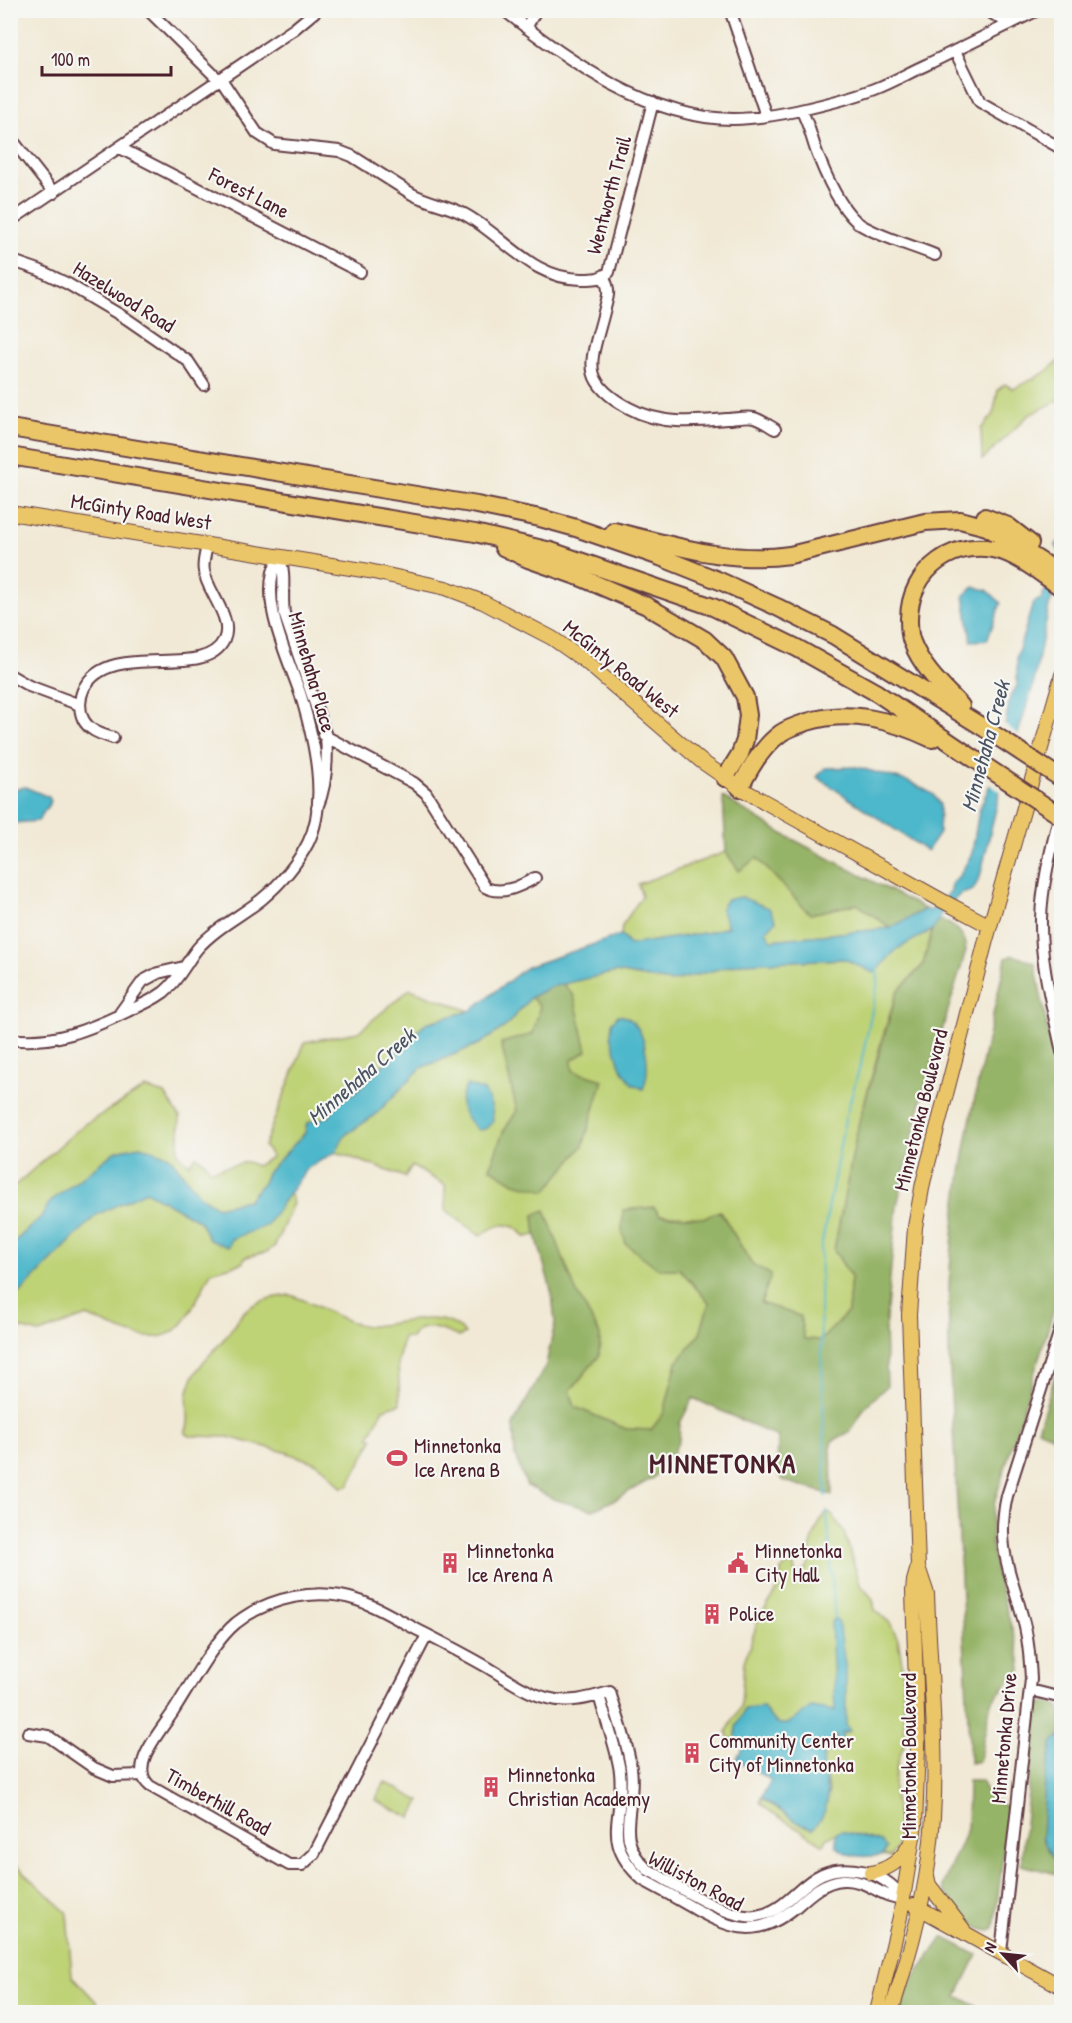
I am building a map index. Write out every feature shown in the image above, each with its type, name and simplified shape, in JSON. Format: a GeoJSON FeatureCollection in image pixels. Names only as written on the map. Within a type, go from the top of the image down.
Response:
{"type":"FeatureCollection","features":[{"type":"Feature","properties":{"kind":"highway"},"geometry":{"type":"LineString","coordinates":[[10,428],[477,505],[576,528],[660,557],[777,607],[833,635],[1062,779]]}},
{"type":"Feature","properties":{"kind":"highway"},"geometry":{"type":"LineString","coordinates":[[10,456],[475,533],[550,551],[713,607],[797,648],[877,693],[1062,817]]}},
{"type":"Feature","properties":{"kind":"highway"},"geometry":{"type":"LineString","coordinates":[[576,528],[605,529],[681,549],[752,558],[790,555],[926,522],[960,520],[987,527],[1062,575]]}},
{"type":"Feature","properties":{"kind":"highway"},"geometry":{"type":"LineString","coordinates":[[475,533],[528,559],[582,578],[647,606],[705,640],[724,658],[745,697],[748,716],[733,783]]}},
{"type":"Feature","properties":{"kind":"highway"},"geometry":{"type":"LineString","coordinates":[[981,726],[934,679],[923,664],[911,640],[910,600],[921,577],[947,554],[958,550],[982,548],[1004,552],[1062,588]]}},
{"type":"Feature","properties":{"kind":"highway"},"geometry":{"type":"LineString","coordinates":[[733,783],[765,747],[782,732],[820,718],[862,717],[886,721],[909,728],[973,758]]}},
{"type":"Feature","properties":{"kind":"main road","name":"McGinty Road West"},"geometry":{"type":"LineString","coordinates":[[10,513],[408,579],[446,588],[483,602],[552,638],[585,661],[670,735],[733,783],[990,926]]}},
{"type":"Feature","properties":{"kind":"main road","name":"Minnetonka Boulevard"},"geometry":{"type":"LineString","coordinates":[[877,2013],[903,1898],[913,1840],[918,1778],[913,1591],[918,1567],[909,1315],[915,1227],[923,1184],[990,926],[1062,675]]}},
{"type":"Feature","properties":{"kind":"main road","name":"Minnetonka Boulevard"},"geometry":{"type":"LineString","coordinates":[[891,2013],[920,1908],[933,1813],[934,1734],[927,1594],[918,1567]]}},
{"type":"Feature","properties":{"kind":"main road"},"geometry":{"type":"LineString","coordinates":[[871,1873],[892,1866],[906,1853],[913,1840]]}},
{"type":"Feature","properties":{"kind":"main road"},"geometry":{"type":"LineString","coordinates":[[926,1874],[929,1885],[966,1933]]}},
{"type":"Feature","properties":{"kind":"main road","name":"Williston Road"},"geometry":{"type":"LineString","coordinates":[[903,1898],[1062,1987]]}},
{"type":"Feature","properties":{"kind":"street","name":"Wentworth Trail"},"geometry":{"type":"LineString","coordinates":[[148,10],[220,79],[257,133],[265,139],[274,144],[339,152],[352,156],[421,199],[449,206],[466,215],[520,257],[539,269],[558,276],[597,279],[609,272],[653,102]]}},
{"type":"Feature","properties":{"kind":"street"},"geometry":{"type":"LineString","coordinates":[[10,221],[294,29],[317,10]]}},
{"type":"Feature","properties":{"kind":"street"},"geometry":{"type":"LineString","coordinates":[[504,10],[561,54],[593,74],[653,102],[686,113],[732,119],[801,110],[847,99],[878,88],[1038,10]]}},
{"type":"Feature","properties":{"kind":"street"},"geometry":{"type":"LineString","coordinates":[[526,28],[536,10]]}},
{"type":"Feature","properties":{"kind":"street"},"geometry":{"type":"LineString","coordinates":[[730,10],[766,116]]}},
{"type":"Feature","properties":{"kind":"street"},"geometry":{"type":"LineString","coordinates":[[986,10],[1010,24]]}},
{"type":"Feature","properties":{"kind":"street"},"geometry":{"type":"LineString","coordinates":[[955,51],[980,102],[1062,149]]}},
{"type":"Feature","properties":{"kind":"street"},"geometry":{"type":"LineString","coordinates":[[801,110],[828,177],[846,208],[860,224],[935,255]]}},
{"type":"Feature","properties":{"kind":"street"},"geometry":{"type":"LineString","coordinates":[[10,137],[54,193]]}},
{"type":"Feature","properties":{"kind":"street","name":"Forest Lane"},"geometry":{"type":"LineString","coordinates":[[120,148],[360,272]]}},
{"type":"Feature","properties":{"kind":"street","name":"Hazelwood Road"},"geometry":{"type":"LineString","coordinates":[[10,260],[39,270],[68,284],[127,319],[188,361],[204,384]]}},
{"type":"Feature","properties":{"kind":"street"},"geometry":{"type":"LineString","coordinates":[[604,277],[609,290],[593,359],[593,374],[600,389],[634,411],[664,420],[681,422],[753,418],[775,429]]}},
{"type":"Feature","properties":{"kind":"street"},"geometry":{"type":"LineString","coordinates":[[113,738],[91,729],[83,719],[81,696],[85,686],[99,673],[122,663],[191,659],[209,654],[218,648],[224,639],[226,629],[223,616],[206,582],[203,568],[207,544]]}},
{"type":"Feature","properties":{"kind":"street","name":"Minnehaha Place"},"geometry":{"type":"LineString","coordinates":[[10,1039],[49,1039],[71,1035],[118,1016],[164,992],[174,983],[197,950],[212,934],[261,899],[285,875],[308,843],[315,824],[317,808],[316,758],[301,697],[274,617],[271,589],[274,566],[279,557]]}},
{"type":"Feature","properties":{"kind":"street","name":"Minnehaha Place"},"geometry":{"type":"LineString","coordinates":[[279,557],[284,568],[281,595],[284,613],[326,736],[324,791],[317,808]]}},
{"type":"Feature","properties":{"kind":"street"},"geometry":{"type":"LineString","coordinates":[[10,675],[29,686],[80,705]]}},
{"type":"Feature","properties":{"kind":"street"},"geometry":{"type":"LineString","coordinates":[[310,732],[326,736],[414,783],[426,793],[485,888],[492,891],[519,887],[535,878]]}},
{"type":"Feature","properties":{"kind":"street"},"geometry":{"type":"LineString","coordinates":[[1062,805],[1048,864],[1041,921],[1044,959],[1062,1052]]}},
{"type":"Feature","properties":{"kind":"street"},"geometry":{"type":"LineString","coordinates":[[118,1016],[143,981],[158,973],[184,968]]}},
{"type":"Feature","properties":{"kind":"street","name":"Minnetonka Drive"},"geometry":{"type":"LineString","coordinates":[[1000,1952],[1030,1690],[1030,1656],[1025,1624],[1008,1574],[1002,1514],[1062,1324]]}},
{"type":"Feature","properties":{"kind":"street","name":"Timberhill Road"},"geometry":{"type":"LineString","coordinates":[[369,1605],[359,1600],[339,1596],[301,1596],[253,1611],[235,1624],[206,1660],[149,1749],[141,1768],[141,1775],[150,1786],[281,1860],[289,1864],[302,1865],[314,1854],[427,1635]]}},
{"type":"Feature","properties":{"kind":"street","name":"Williston Road"},"geometry":{"type":"LineString","coordinates":[[369,1605],[530,1692],[547,1698],[568,1701],[610,1692],[631,1768],[632,1784],[627,1823],[630,1845],[638,1860],[648,1869],[725,1911],[740,1916],[757,1917],[776,1908],[820,1875],[848,1868],[871,1873],[897,1888],[903,1898],[894,1899],[865,1883],[842,1880],[822,1886],[773,1923],[757,1928],[739,1929],[722,1923],[643,1880],[622,1858],[617,1844],[616,1821],[621,1787],[620,1769],[598,1695]]}},
{"type":"Feature","properties":{"kind":"street"},"geometry":{"type":"LineString","coordinates":[[1030,1690],[1062,1698]]}},
{"type":"Feature","properties":{"kind":"street"},"geometry":{"type":"LineString","coordinates":[[28,1733],[48,1736],[94,1768],[113,1776],[141,1775]]}},
{"type":"Feature","properties":{"kind":"green space"},"geometry":{"type":"Polygon","coordinates":[[[1061,359],[1061,399],[1029,415],[982,460],[981,429],[993,415],[998,390],[1005,384],[1013,389],[1044,373],[1061,359]]]}},
{"type":"Feature","properties":{"kind":"green space"},"geometry":{"type":"Polygon","coordinates":[[[723,797],[781,833],[925,909],[891,928],[857,904],[810,914],[757,858],[739,871],[726,852],[723,797]]]}},
{"type":"Feature","properties":{"kind":"green space"},"geometry":{"type":"Polygon","coordinates":[[[726,852],[739,871],[757,858],[810,914],[857,904],[891,928],[771,940],[766,931],[721,909],[729,926],[710,932],[629,945],[621,935],[622,926],[642,896],[638,884],[726,852]]]}},
{"type":"Feature","properties":{"kind":"green space"},"geometry":{"type":"Polygon","coordinates":[[[940,919],[955,927],[961,934],[966,950],[921,1101],[897,1205],[885,1329],[887,1386],[865,1407],[851,1431],[831,1442],[832,1495],[782,1480],[777,1472],[778,1437],[693,1398],[680,1423],[679,1440],[672,1455],[653,1478],[614,1500],[593,1510],[556,1500],[527,1486],[515,1456],[513,1425],[546,1365],[555,1323],[552,1294],[536,1235],[534,1215],[545,1210],[575,1289],[600,1335],[599,1356],[570,1391],[575,1407],[626,1429],[651,1430],[664,1413],[677,1362],[700,1334],[709,1303],[680,1269],[659,1269],[626,1244],[622,1231],[623,1210],[654,1207],[660,1215],[703,1218],[720,1211],[751,1263],[771,1275],[761,1303],[800,1316],[804,1339],[821,1340],[848,1312],[851,1277],[834,1250],[859,1122],[897,992],[923,965],[932,930],[940,919]]]}},
{"type":"Feature","properties":{"kind":"green space"},"geometry":{"type":"Polygon","coordinates":[[[932,930],[923,965],[897,992],[859,1122],[834,1250],[851,1277],[848,1312],[821,1340],[804,1339],[799,1316],[760,1303],[771,1275],[751,1263],[720,1211],[703,1218],[660,1215],[659,1269],[680,1269],[709,1303],[700,1334],[677,1362],[664,1413],[651,1430],[626,1429],[575,1407],[570,1391],[599,1356],[600,1335],[534,1215],[536,1235],[526,1237],[514,1227],[503,1225],[492,1228],[480,1236],[446,1210],[445,1185],[412,1166],[405,1177],[336,1152],[345,1135],[374,1116],[421,1068],[481,1043],[506,1026],[531,997],[540,1006],[534,1034],[501,1043],[517,1111],[503,1132],[490,1168],[603,1080],[573,1071],[571,1060],[574,996],[563,984],[616,972],[670,982],[741,963],[846,959],[874,972],[897,949],[932,930]]]}},
{"type":"Feature","properties":{"kind":"green space"},"geometry":{"type":"Polygon","coordinates":[[[1013,955],[1035,963],[1061,1100],[1061,1287],[995,1500],[993,1517],[994,1562],[1020,1659],[1021,1672],[1011,1679],[991,1702],[979,1761],[970,1763],[950,1361],[949,1288],[956,1205],[970,1122],[1006,958],[1013,955]]]}},
{"type":"Feature","properties":{"kind":"green space"},"geometry":{"type":"Polygon","coordinates":[[[563,984],[574,996],[587,1051],[572,1060],[573,1071],[603,1080],[583,1146],[546,1191],[514,1183],[490,1168],[503,1132],[517,1111],[501,1043],[533,1034],[540,1006],[531,997],[550,987],[563,984]]]}},
{"type":"Feature","properties":{"kind":"green space"},"geometry":{"type":"Polygon","coordinates":[[[410,989],[470,1011],[426,1023],[353,1094],[340,1098],[330,1116],[307,1123],[305,1133],[267,1173],[263,1183],[248,1200],[217,1207],[200,1196],[169,1156],[140,1146],[116,1151],[50,1202],[42,1216],[11,1245],[11,1189],[82,1126],[145,1088],[165,1094],[180,1117],[178,1153],[189,1164],[196,1156],[205,1162],[210,1170],[248,1162],[256,1166],[272,1157],[264,1146],[305,1042],[358,1032],[410,989]]]}},
{"type":"Feature","properties":{"kind":"green space"},"geometry":{"type":"Polygon","coordinates":[[[146,1191],[200,1221],[209,1240],[231,1239],[266,1226],[289,1193],[293,1203],[275,1246],[267,1252],[246,1257],[242,1263],[211,1272],[186,1319],[172,1332],[160,1337],[135,1335],[87,1316],[39,1333],[11,1326],[11,1302],[96,1215],[146,1191]]]}},
{"type":"Feature","properties":{"kind":"green space"},"geometry":{"type":"Polygon","coordinates":[[[290,1295],[360,1325],[433,1319],[456,1326],[465,1334],[459,1337],[427,1328],[415,1332],[411,1338],[403,1337],[398,1362],[400,1404],[383,1409],[369,1437],[373,1439],[348,1486],[341,1487],[327,1470],[316,1463],[285,1452],[228,1437],[190,1436],[185,1433],[188,1423],[188,1392],[199,1368],[246,1310],[264,1300],[290,1295]]]}},
{"type":"Feature","properties":{"kind":"green space"},"geometry":{"type":"Polygon","coordinates":[[[1061,1357],[1061,1441],[1038,1429],[1061,1357]]]}},
{"type":"Feature","properties":{"kind":"green space"},"geometry":{"type":"Polygon","coordinates":[[[827,1512],[833,1516],[844,1532],[860,1584],[873,1599],[875,1610],[890,1623],[898,1639],[903,1669],[905,1743],[900,1755],[894,1787],[899,1826],[898,1842],[890,1857],[883,1855],[886,1848],[881,1842],[842,1831],[827,1837],[824,1845],[768,1810],[760,1802],[761,1798],[803,1825],[813,1828],[829,1793],[822,1760],[825,1749],[836,1735],[850,1731],[835,1711],[811,1708],[791,1722],[780,1724],[769,1716],[763,1707],[736,1727],[736,1742],[728,1737],[727,1731],[741,1706],[744,1662],[759,1618],[780,1586],[781,1570],[793,1562],[796,1577],[808,1567],[813,1538],[827,1512]]]}},
{"type":"Feature","properties":{"kind":"green space"},"geometry":{"type":"Polygon","coordinates":[[[1041,1703],[1053,1703],[1061,1708],[1061,1735],[1053,1742],[1052,1856],[1061,1859],[1061,1875],[1021,1865],[1036,1709],[1041,1703]]]}},
{"type":"Feature","properties":{"kind":"green space"},"geometry":{"type":"Polygon","coordinates":[[[968,1781],[981,1781],[991,1798],[1009,1807],[994,1928],[990,1931],[982,1930],[969,1922],[943,1890],[943,1884],[967,1829],[968,1781]]]}},
{"type":"Feature","properties":{"kind":"green space"},"geometry":{"type":"Polygon","coordinates":[[[385,1782],[420,1801],[411,1818],[375,1800],[385,1782]]]}},
{"type":"Feature","properties":{"kind":"green space"},"geometry":{"type":"Polygon","coordinates":[[[11,1860],[67,1913],[72,1976],[106,2012],[11,2012],[11,1860]]]}},
{"type":"Feature","properties":{"kind":"green space"},"geometry":{"type":"Polygon","coordinates":[[[943,1937],[977,1955],[957,1996],[987,2012],[901,2012],[908,1986],[943,1937]]]}},
{"type":"Feature","properties":{"kind":"water"},"geometry":{"type":"Polygon","coordinates":[[[1061,539],[1061,555],[1056,545],[1061,539]]]}},
{"type":"Feature","properties":{"kind":"water"},"geometry":{"type":"Polygon","coordinates":[[[1061,555],[1061,578],[1049,606],[1033,686],[1000,791],[980,877],[973,890],[959,895],[940,915],[940,919],[932,930],[897,949],[874,973],[845,959],[741,963],[670,982],[616,972],[550,987],[531,997],[506,1026],[481,1043],[421,1068],[374,1116],[345,1135],[336,1152],[307,1168],[266,1226],[231,1239],[229,1247],[209,1240],[200,1221],[146,1191],[96,1215],[11,1302],[11,1245],[42,1216],[50,1202],[116,1151],[140,1146],[169,1156],[200,1196],[217,1207],[248,1200],[263,1183],[267,1173],[305,1133],[307,1123],[330,1116],[340,1098],[353,1094],[426,1023],[470,1011],[527,967],[621,935],[629,945],[728,927],[721,909],[726,900],[741,897],[769,908],[776,921],[766,931],[771,940],[891,928],[925,909],[931,911],[951,891],[952,883],[960,875],[972,853],[979,810],[990,785],[1010,697],[1017,686],[1017,656],[1033,603],[1041,599],[1061,555]]]}},
{"type":"Feature","properties":{"kind":"water"},"geometry":{"type":"Polygon","coordinates":[[[974,587],[987,590],[1001,603],[987,640],[971,641],[964,595],[974,587]]]}},
{"type":"Feature","properties":{"kind":"water"},"geometry":{"type":"Polygon","coordinates":[[[857,767],[910,782],[933,794],[940,805],[939,833],[927,851],[817,777],[825,768],[857,767]]]}},
{"type":"Feature","properties":{"kind":"water"},"geometry":{"type":"Polygon","coordinates":[[[25,787],[49,797],[51,801],[38,821],[14,823],[11,821],[11,790],[25,787]]]}},
{"type":"Feature","properties":{"kind":"water"},"geometry":{"type":"Polygon","coordinates":[[[618,1015],[631,1020],[641,1034],[647,1063],[643,1089],[632,1084],[620,1066],[611,1036],[612,1023],[618,1015]]]}},
{"type":"Feature","properties":{"kind":"water"},"geometry":{"type":"Polygon","coordinates":[[[467,1085],[485,1091],[492,1108],[493,1121],[486,1129],[478,1130],[464,1114],[461,1098],[467,1085]]]}},
{"type":"Feature","properties":{"kind":"water"},"geometry":{"type":"Polygon","coordinates":[[[835,1618],[839,1622],[846,1672],[846,1725],[850,1731],[842,1733],[843,1741],[837,1743],[836,1736],[828,1743],[833,1745],[832,1750],[825,1749],[823,1760],[827,1789],[826,1808],[822,1818],[813,1828],[802,1825],[761,1798],[771,1780],[736,1760],[743,1746],[736,1742],[736,1727],[745,1709],[763,1707],[769,1716],[780,1724],[791,1722],[811,1707],[835,1711],[831,1622],[835,1618]]]}},
{"type":"Feature","properties":{"kind":"water"},"geometry":{"type":"Polygon","coordinates":[[[1061,1735],[1061,1859],[1052,1856],[1042,1838],[1045,1781],[1053,1742],[1061,1735]]]}},
{"type":"Feature","properties":{"kind":"water"},"geometry":{"type":"Polygon","coordinates":[[[842,1831],[881,1842],[886,1848],[883,1855],[858,1856],[841,1850],[836,1846],[836,1833],[842,1831]]]}},
{"type":"Feature","properties":{"kind":"pier"},"geometry":{"type":"Polygon","coordinates":[[[1003,724],[1021,736],[1003,793],[987,783],[1003,724]]]}},
{"type":"Feature","properties":{"kind":"waterway"},"geometry":{"type":"LineString","coordinates":[[826,1496],[820,1309],[821,1248],[845,1119],[861,1063],[878,982],[877,968]]}},
{"type":"Feature","properties":{"kind":"waterway"},"geometry":{"type":"LineString","coordinates":[[827,1511],[835,1618]]}},
{"type":"Feature","properties":{"kind":"place","name":"Minnetonka Ice Arena B"},"geometry":{"type":"Point","coordinates":[397,1458]}},
{"type":"Feature","properties":{"kind":"place","name":"Minnetonka Ice Arena A"},"geometry":{"type":"Point","coordinates":[450,1563]}},
{"type":"Feature","properties":{"kind":"place","name":"Minnetonka City Hall"},"geometry":{"type":"Point","coordinates":[738,1563]}},
{"type":"Feature","properties":{"kind":"place","name":"Police"},"geometry":{"type":"Point","coordinates":[712,1614]}},
{"type":"Feature","properties":{"kind":"place","name":"Community Center City of Minnetonka"},"geometry":{"type":"Point","coordinates":[692,1753]}},
{"type":"Feature","properties":{"kind":"place","name":"Minnetonka Christian Academy"},"geometry":{"type":"Point","coordinates":[491,1787]}},
{"type":"Feature","properties":{"kind":"district","name":"MINNETONKA"},"geometry":{"type":"Point","coordinates":[723,1464]}},
{"type":"Feature","properties":{"kind":"water label","name":"Minnehaha Creek"},"geometry":{"type":"Point","coordinates":[985,746]}},
{"type":"Feature","properties":{"kind":"water label","name":"Minnehaha Creek"},"geometry":{"type":"Point","coordinates":[361,1076]}}]}
